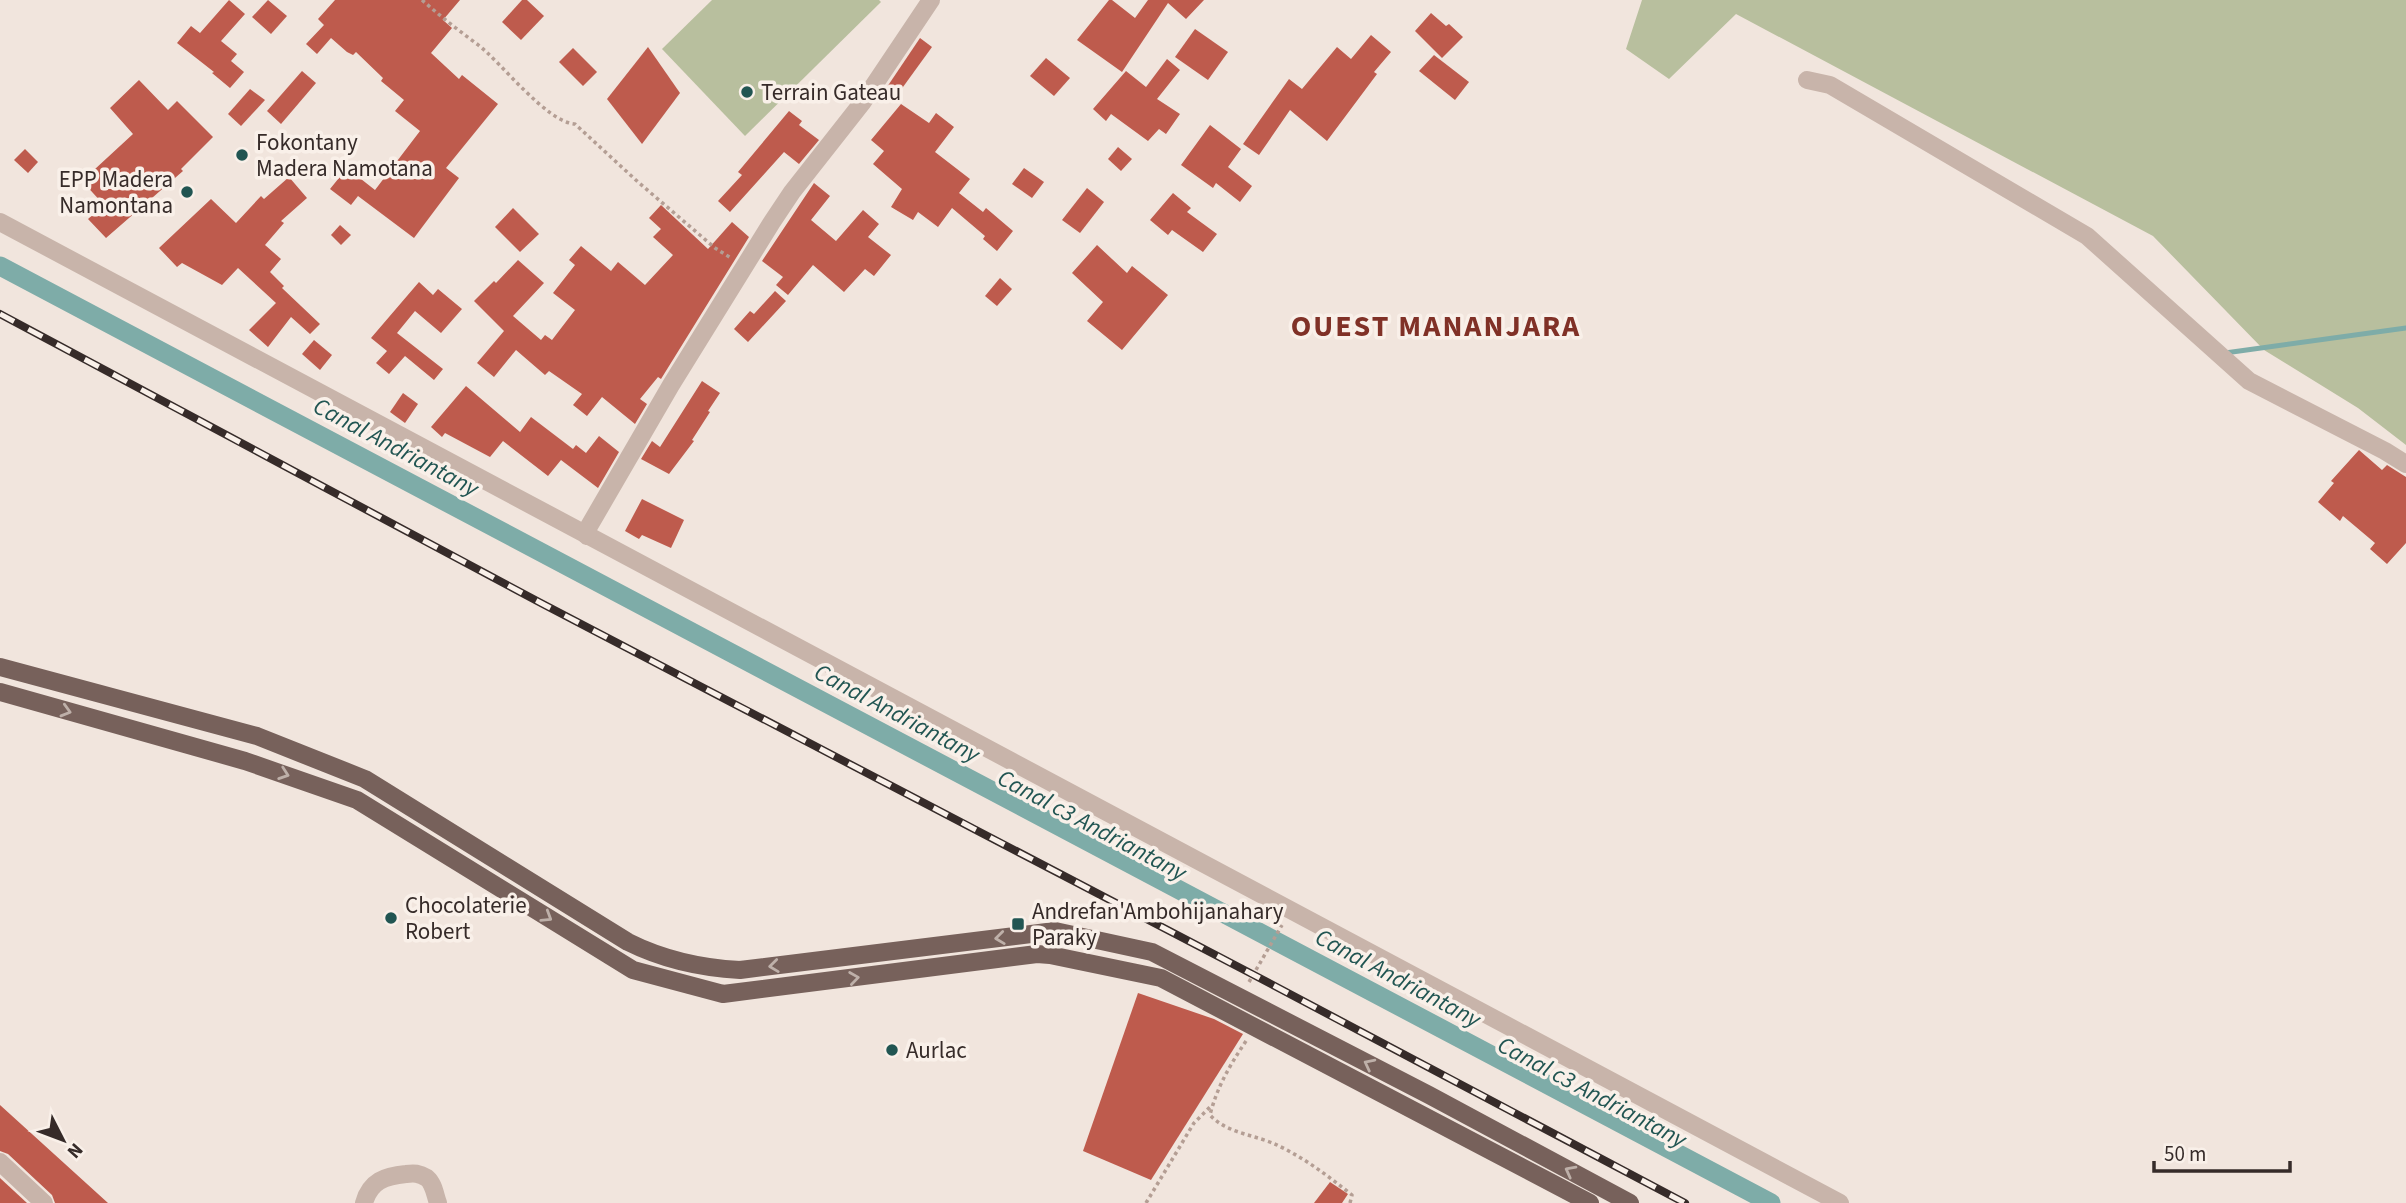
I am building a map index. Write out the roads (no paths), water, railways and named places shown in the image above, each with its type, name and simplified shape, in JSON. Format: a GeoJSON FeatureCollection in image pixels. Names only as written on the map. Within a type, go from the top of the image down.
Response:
{"type":"FeatureCollection","features":[{"type":"Feature","properties":{"kind":"main road"},"geometry":{"type":"LineString","coordinates":[[0,667],[257,737],[365,779],[628,942],[643,950],[712,969],[740,970],[1055,931],[1152,951],[1630,1203]]}},
{"type":"Feature","properties":{"kind":"main road"},"geometry":{"type":"LineString","coordinates":[[0,692],[245,761],[357,800],[634,970],[723,994],[969,962],[1050,955],[1161,978],[1590,1203]]}},
{"type":"Feature","properties":{"kind":"street"},"geometry":{"type":"LineString","coordinates":[[587,536],[588,528],[671,385],[792,192],[862,103],[931,0]]}},
{"type":"Feature","properties":{"kind":"street"},"geometry":{"type":"LineString","coordinates":[[1807,80],[1830,85],[2087,236],[2249,381],[2406,464]]}},
{"type":"Feature","properties":{"kind":"street"},"geometry":{"type":"LineString","coordinates":[[0,222],[1840,1203]]}},
{"type":"Feature","properties":{"kind":"street"},"geometry":{"type":"LineString","coordinates":[[0,1162],[44,1203]]}},
{"type":"Feature","properties":{"kind":"street"},"geometry":{"type":"LineString","coordinates":[[364,1203],[368,1192],[380,1180],[388,1176],[416,1173],[431,1183],[438,1203]]}},
{"type":"Feature","properties":{"kind":"waterway","name":"Canal c3 Andriantany"},"geometry":{"type":"LineString","coordinates":[[0,266],[1771,1203]]}},
{"type":"Feature","properties":{"kind":"waterway"},"geometry":{"type":"LineString","coordinates":[[2225,353],[2406,328]]}},
{"type":"Feature","properties":{"kind":"waterway","name":"Canal c3 Andriantany"},"geometry":{"type":"LineString","coordinates":[[848,715],[1763,1203]]}},
{"type":"Feature","properties":{"kind":"railway"},"geometry":{"type":"LineString","coordinates":[[0,314],[539,602],[1685,1203]]}},
{"type":"Feature","properties":{"kind":"place","name":"Terrain Gateau"},"geometry":{"type":"Point","coordinates":[747,92]}},
{"type":"Feature","properties":{"kind":"place","name":"Fokontany Madera Namotana"},"geometry":{"type":"Point","coordinates":[242,155]}},
{"type":"Feature","properties":{"kind":"place","name":"EPP Madera Namontana"},"geometry":{"type":"Point","coordinates":[187,192]}},
{"type":"Feature","properties":{"kind":"place","name":"Chocolaterie Robert"},"geometry":{"type":"Point","coordinates":[391,918]}},
{"type":"Feature","properties":{"kind":"place","name":"Andrefan'Ambohijanahary Paraky"},"geometry":{"type":"Point","coordinates":[1018,924]}},
{"type":"Feature","properties":{"kind":"place","name":"Aurlac"},"geometry":{"type":"Point","coordinates":[892,1050]}},
{"type":"Feature","properties":{"kind":"district","name":"OUEST MANANJARA"},"geometry":{"type":"Point","coordinates":[1436,326]}},
{"type":"Feature","properties":{"kind":"water label","name":"Canal Andriantany"},"geometry":{"type":"Point","coordinates":[396,447]}},
{"type":"Feature","properties":{"kind":"water label","name":"Canal Andriantany"},"geometry":{"type":"Point","coordinates":[897,713]}},
{"type":"Feature","properties":{"kind":"water label","name":"Canal Andriantany"},"geometry":{"type":"Point","coordinates":[1398,978]}}]}
